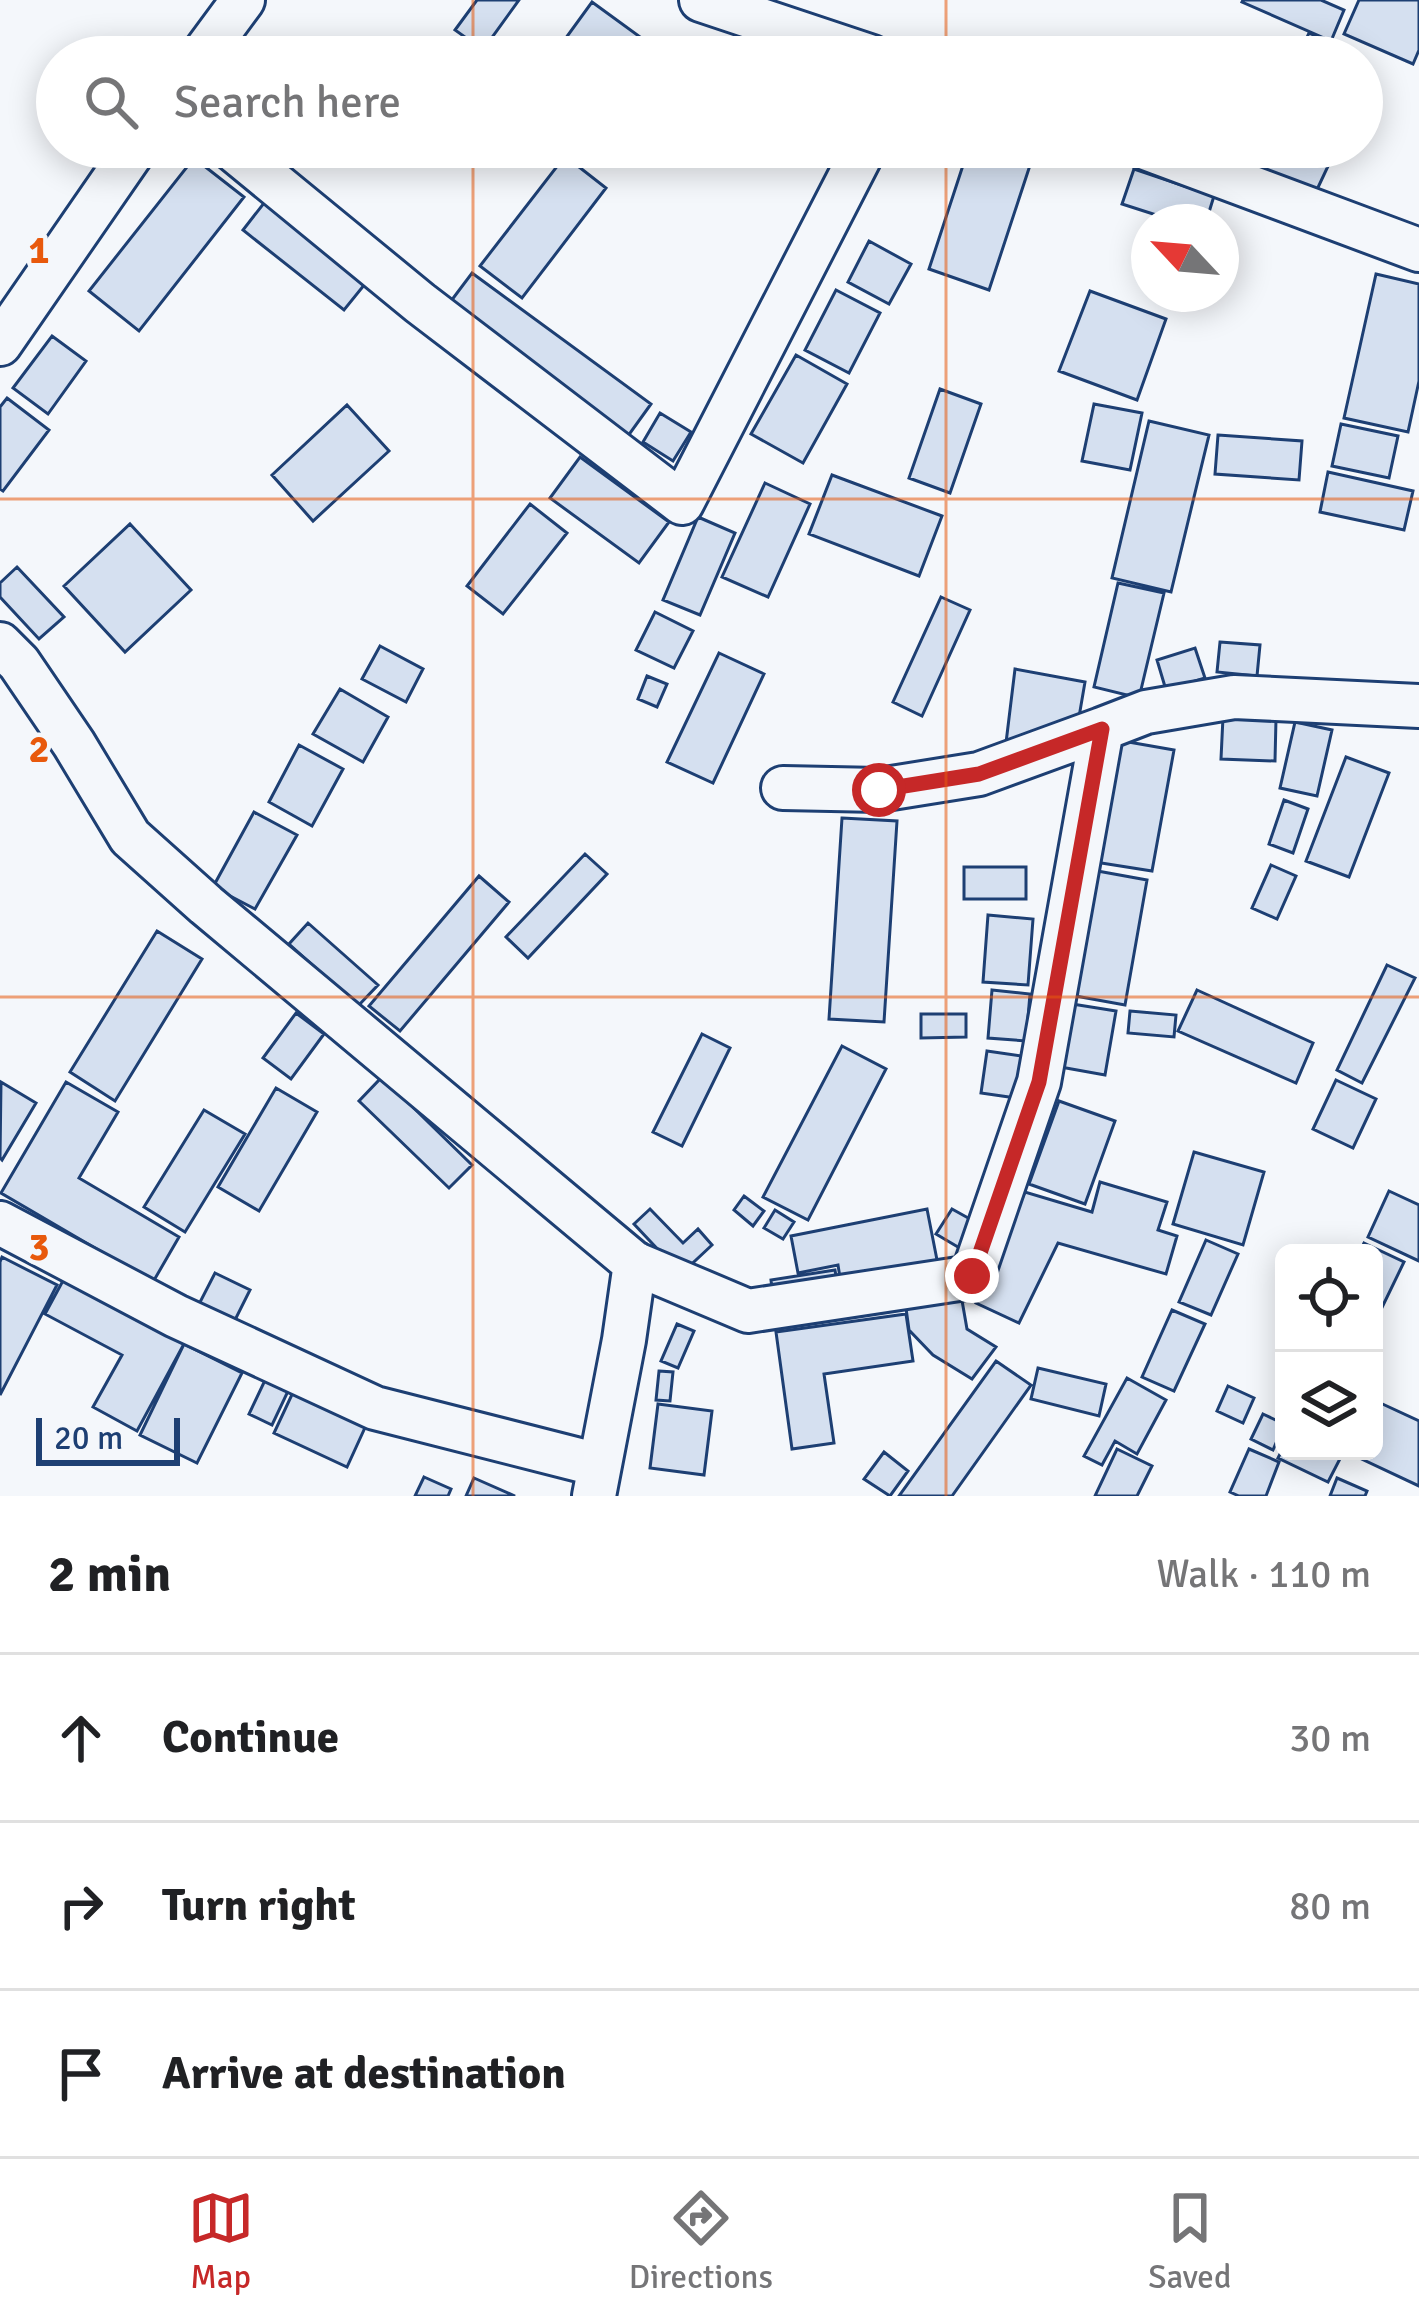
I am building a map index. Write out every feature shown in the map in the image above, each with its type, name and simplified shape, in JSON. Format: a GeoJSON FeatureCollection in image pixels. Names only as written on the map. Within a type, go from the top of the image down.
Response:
{"type":"FeatureCollection","features":[{"type":"Feature","properties":{"kind":"street"},"geometry":{"type":"LineString","coordinates":[[216,36],[243,0]]}},
{"type":"Feature","properties":{"kind":"street"},"geometry":{"type":"LineString","coordinates":[[701,0],[809,36]]}},
{"type":"Feature","properties":{"kind":"street"},"geometry":{"type":"LineString","coordinates":[[0,344],[122,168]]}},
{"type":"Feature","properties":{"kind":"street"},"geometry":{"type":"LineString","coordinates":[[256,168],[420,303],[682,503],[854,168]]}},
{"type":"Feature","properties":{"kind":"street"},"geometry":{"type":"LineString","coordinates":[[1199,168],[1419,250]]}},
{"type":"Feature","properties":{"kind":"street"},"geometry":{"type":"LineString","coordinates":[[0,644],[19,663],[74,744],[130,836],[206,905],[635,1263],[748,1311],[972,1276],[1039,1082],[1102,729]]}},
{"type":"Feature","properties":{"kind":"street"},"geometry":{"type":"LineString","coordinates":[[783,788],[879,790],[979,774],[1146,712],[1234,697],[1419,706]]}},
{"type":"Feature","properties":{"kind":"street"},"geometry":{"type":"LineString","coordinates":[[0,1223],[176,1316],[375,1408],[596,1481],[635,1263]]}},
{"type":"Feature","properties":{"kind":"building"},"geometry":{"type":"Polygon","coordinates":[[[477,0],[519,0],[493,36],[463,36],[455,30],[477,0]]]}},
{"type":"Feature","properties":{"kind":"building"},"geometry":{"type":"Polygon","coordinates":[[[1321,0],[1344,10],[1333,36],[1320,36],[1242,2],[1321,0]]]}},
{"type":"Feature","properties":{"kind":"building"},"geometry":{"type":"Polygon","coordinates":[[[1359,0],[1419,0],[1419,50],[1413,64],[1383,51],[1383,36],[1344,34],[1359,0]]]}},
{"type":"Feature","properties":{"kind":"building"},"geometry":{"type":"Polygon","coordinates":[[[592,2],[639,36],[567,36],[592,2]]]}},
{"type":"Feature","properties":{"kind":"building"},"geometry":{"type":"Polygon","coordinates":[[[186,168],[207,168],[244,197],[139,331],[89,291],[186,168]]]}},
{"type":"Feature","properties":{"kind":"building"},"geometry":{"type":"Polygon","coordinates":[[[556,168],[580,168],[606,188],[522,298],[480,266],[556,168]]]}},
{"type":"Feature","properties":{"kind":"building"},"geometry":{"type":"Polygon","coordinates":[[[962,168],[1029,168],[989,290],[929,269],[962,168]]]}},
{"type":"Feature","properties":{"kind":"building"},"geometry":{"type":"Polygon","coordinates":[[[1253,168],[1327,168],[1314,196],[1253,168]]]}},
{"type":"Feature","properties":{"kind":"building"},"geometry":{"type":"Polygon","coordinates":[[[1134,169],[1214,196],[1212,204],[1122,204],[1134,169]]]}},
{"type":"Feature","properties":{"kind":"building"},"geometry":{"type":"Polygon","coordinates":[[[264,203],[365,284],[344,310],[243,230],[264,203]]]}},
{"type":"Feature","properties":{"kind":"building"},"geometry":{"type":"Polygon","coordinates":[[[869,241],[911,264],[889,304],[848,282],[869,241]]]}},
{"type":"Feature","properties":{"kind":"building"},"geometry":{"type":"Polygon","coordinates":[[[472,273],[651,404],[628,436],[448,305],[472,273]]]}},
{"type":"Feature","properties":{"kind":"building"},"geometry":{"type":"Polygon","coordinates":[[[1376,274],[1419,284],[1419,381],[1408,432],[1344,418],[1376,274]]]}},
{"type":"Feature","properties":{"kind":"building"},"geometry":{"type":"Polygon","coordinates":[[[836,290],[880,313],[849,373],[805,350],[836,290]]]}},
{"type":"Feature","properties":{"kind":"building"},"geometry":{"type":"Polygon","coordinates":[[[1090,291],[1131,306],[1131,312],[1166,319],[1137,400],[1059,371],[1090,291]]]}},
{"type":"Feature","properties":{"kind":"building"},"geometry":{"type":"Polygon","coordinates":[[[52,336],[86,361],[48,414],[13,388],[52,336]]]}},
{"type":"Feature","properties":{"kind":"building"},"geometry":{"type":"Polygon","coordinates":[[[796,355],[847,384],[803,463],[751,434],[796,355]]]}},
{"type":"Feature","properties":{"kind":"building"},"geometry":{"type":"Polygon","coordinates":[[[940,389],[981,404],[950,493],[909,478],[940,389]]]}},
{"type":"Feature","properties":{"kind":"building"},"geometry":{"type":"Polygon","coordinates":[[[7,398],[49,430],[3,491],[0,407],[7,398]]]}},
{"type":"Feature","properties":{"kind":"building"},"geometry":{"type":"Polygon","coordinates":[[[1094,404],[1142,413],[1130,470],[1082,461],[1094,404]]]}},
{"type":"Feature","properties":{"kind":"building"},"geometry":{"type":"Polygon","coordinates":[[[347,405],[389,451],[313,521],[272,475],[347,405]]]}},
{"type":"Feature","properties":{"kind":"building"},"geometry":{"type":"Polygon","coordinates":[[[660,413],[691,432],[673,461],[643,442],[660,413]]]}},
{"type":"Feature","properties":{"kind":"building"},"geometry":{"type":"Polygon","coordinates":[[[1149,421],[1209,435],[1171,592],[1112,578],[1149,421]]]}},
{"type":"Feature","properties":{"kind":"building"},"geometry":{"type":"Polygon","coordinates":[[[1341,424],[1398,436],[1389,478],[1332,466],[1341,424]]]}},
{"type":"Feature","properties":{"kind":"building"},"geometry":{"type":"Polygon","coordinates":[[[1218,435],[1302,441],[1299,480],[1215,474],[1218,435]]]}},
{"type":"Feature","properties":{"kind":"building"},"geometry":{"type":"Polygon","coordinates":[[[580,457],[669,522],[639,563],[550,498],[580,457]]]}},
{"type":"Feature","properties":{"kind":"building"},"geometry":{"type":"Polygon","coordinates":[[[1328,472],[1413,491],[1404,530],[1320,512],[1328,472]]]}},
{"type":"Feature","properties":{"kind":"building"},"geometry":{"type":"Polygon","coordinates":[[[832,475],[942,516],[919,576],[809,534],[832,475]]]}},
{"type":"Feature","properties":{"kind":"building"},"geometry":{"type":"Polygon","coordinates":[[[765,483],[810,504],[768,597],[722,577],[765,483]]]}},
{"type":"Feature","properties":{"kind":"building"},"geometry":{"type":"Polygon","coordinates":[[[530,504],[567,533],[503,614],[467,586],[530,504]]]}},
{"type":"Feature","properties":{"kind":"building"},"geometry":{"type":"Polygon","coordinates":[[[698,517],[735,533],[700,615],[663,600],[698,517]]]}},
{"type":"Feature","properties":{"kind":"building"},"geometry":{"type":"Polygon","coordinates":[[[130,524],[191,590],[125,652],[64,586],[130,524]]]}},
{"type":"Feature","properties":{"kind":"building"},"geometry":{"type":"Polygon","coordinates":[[[17,567],[64,617],[39,639],[0,597],[0,583],[17,567]]]}},
{"type":"Feature","properties":{"kind":"building"},"geometry":{"type":"Polygon","coordinates":[[[1118,583],[1164,593],[1139,698],[1094,687],[1118,583]]]}},
{"type":"Feature","properties":{"kind":"building"},"geometry":{"type":"Polygon","coordinates":[[[941,597],[970,610],[922,716],[893,702],[941,597]]]}},
{"type":"Feature","properties":{"kind":"building"},"geometry":{"type":"Polygon","coordinates":[[[655,612],[693,631],[674,668],[636,650],[655,612]]]}},
{"type":"Feature","properties":{"kind":"building"},"geometry":{"type":"Polygon","coordinates":[[[1220,642],[1260,645],[1257,676],[1217,672],[1220,642]]]}},
{"type":"Feature","properties":{"kind":"building"},"geometry":{"type":"Polygon","coordinates":[[[380,646],[423,669],[406,702],[362,679],[380,646]]]}},
{"type":"Feature","properties":{"kind":"building"},"geometry":{"type":"Polygon","coordinates":[[[1195,648],[1205,678],[1166,690],[1157,660],[1195,648]]]}},
{"type":"Feature","properties":{"kind":"building"},"geometry":{"type":"Polygon","coordinates":[[[719,653],[764,674],[713,783],[667,762],[719,653]]]}},
{"type":"Feature","properties":{"kind":"building"},"geometry":{"type":"Polygon","coordinates":[[[1015,669],[1085,682],[1079,717],[1005,751],[1015,669]]]}},
{"type":"Feature","properties":{"kind":"building"},"geometry":{"type":"Polygon","coordinates":[[[647,676],[667,684],[657,707],[638,699],[647,676]]]}},
{"type":"Feature","properties":{"kind":"building"},"geometry":{"type":"Polygon","coordinates":[[[340,689],[388,717],[363,762],[313,734],[340,689]]]}},
{"type":"Feature","properties":{"kind":"building"},"geometry":{"type":"Polygon","coordinates":[[[1223,717],[1276,719],[1275,761],[1221,759],[1223,717]]]}},
{"type":"Feature","properties":{"kind":"building"},"geometry":{"type":"Polygon","coordinates":[[[1295,722],[1332,730],[1317,796],[1280,788],[1295,722]]]}},
{"type":"Feature","properties":{"kind":"building"},"geometry":{"type":"Polygon","coordinates":[[[1117,740],[1174,750],[1152,871],[1095,862],[1117,740]]]}},
{"type":"Feature","properties":{"kind":"building"},"geometry":{"type":"Polygon","coordinates":[[[299,745],[343,769],[312,826],[269,802],[299,745]]]}},
{"type":"Feature","properties":{"kind":"building"},"geometry":{"type":"Polygon","coordinates":[[[1346,757],[1389,773],[1349,877],[1306,861],[1346,757]]]}},
{"type":"Feature","properties":{"kind":"building"},"geometry":{"type":"Polygon","coordinates":[[[1284,800],[1308,809],[1293,853],[1269,844],[1284,800]]]}},
{"type":"Feature","properties":{"kind":"building"},"geometry":{"type":"Polygon","coordinates":[[[254,812],[297,835],[255,909],[213,887],[254,812]]]}},
{"type":"Feature","properties":{"kind":"building"},"geometry":{"type":"Polygon","coordinates":[[[842,818],[897,821],[884,1022],[829,1019],[842,818]]]}},
{"type":"Feature","properties":{"kind":"building"},"geometry":{"type":"Polygon","coordinates":[[[585,854],[607,874],[528,958],[506,937],[585,854]]]}},
{"type":"Feature","properties":{"kind":"building"},"geometry":{"type":"Polygon","coordinates":[[[1271,865],[1296,876],[1277,919],[1252,908],[1271,865]]]}},
{"type":"Feature","properties":{"kind":"building"},"geometry":{"type":"Polygon","coordinates":[[[964,867],[1026,867],[1026,899],[964,899],[964,867]]]}},
{"type":"Feature","properties":{"kind":"building"},"geometry":{"type":"Polygon","coordinates":[[[1092,870],[1147,880],[1125,1005],[1070,995],[1092,870]]]}},
{"type":"Feature","properties":{"kind":"building"},"geometry":{"type":"Polygon","coordinates":[[[479,876],[509,902],[400,1031],[369,1006],[479,876]]]}},
{"type":"Feature","properties":{"kind":"building"},"geometry":{"type":"Polygon","coordinates":[[[988,915],[1033,919],[1028,985],[983,982],[988,915]]]}},
{"type":"Feature","properties":{"kind":"building"},"geometry":{"type":"Polygon","coordinates":[[[308,923],[378,985],[358,1006],[289,944],[308,923]]]}},
{"type":"Feature","properties":{"kind":"building"},"geometry":{"type":"Polygon","coordinates":[[[157,931],[202,959],[115,1101],[70,1072],[157,931]]]}},
{"type":"Feature","properties":{"kind":"building"},"geometry":{"type":"Polygon","coordinates":[[[1387,965],[1415,978],[1362,1083],[1337,1070],[1387,965]]]}},
{"type":"Feature","properties":{"kind":"building"},"geometry":{"type":"Polygon","coordinates":[[[992,990],[1030,994],[1026,1041],[988,1038],[992,990]]]}},
{"type":"Feature","properties":{"kind":"building"},"geometry":{"type":"Polygon","coordinates":[[[1197,990],[1313,1043],[1296,1083],[1178,1031],[1197,990]]]}},
{"type":"Feature","properties":{"kind":"building"},"geometry":{"type":"Polygon","coordinates":[[[1066,1003],[1116,1011],[1105,1075],[1055,1066],[1066,1003]]]}},
{"type":"Feature","properties":{"kind":"building"},"geometry":{"type":"Polygon","coordinates":[[[1130,1011],[1176,1015],[1174,1037],[1128,1033],[1130,1011]]]}},
{"type":"Feature","properties":{"kind":"building"},"geometry":{"type":"Polygon","coordinates":[[[296,1013],[324,1034],[291,1079],[263,1058],[296,1013]]]}},
{"type":"Feature","properties":{"kind":"building"},"geometry":{"type":"Polygon","coordinates":[[[921,1014],[966,1014],[966,1037],[921,1038],[921,1014]]]}},
{"type":"Feature","properties":{"kind":"building"},"geometry":{"type":"Polygon","coordinates":[[[702,1034],[730,1048],[682,1146],[653,1132],[702,1034]]]}},
{"type":"Feature","properties":{"kind":"building"},"geometry":{"type":"Polygon","coordinates":[[[842,1046],[886,1069],[808,1220],[763,1197],[842,1046]]]}},
{"type":"Feature","properties":{"kind":"building"},"geometry":{"type":"Polygon","coordinates":[[[987,1051],[1022,1056],[1016,1098],[981,1093],[987,1051]]]}},
{"type":"Feature","properties":{"kind":"building"},"geometry":{"type":"Polygon","coordinates":[[[382,1077],[472,1165],[449,1188],[359,1101],[382,1077]]]}},
{"type":"Feature","properties":{"kind":"building"},"geometry":{"type":"Polygon","coordinates":[[[1336,1080],[1376,1099],[1353,1148],[1313,1129],[1336,1080]]]}},
{"type":"Feature","properties":{"kind":"building"},"geometry":{"type":"Polygon","coordinates":[[[1,1082],[36,1103],[2,1160],[0,1158],[1,1082]]]}},
{"type":"Feature","properties":{"kind":"building"},"geometry":{"type":"Polygon","coordinates":[[[66,1082],[118,1112],[79,1178],[179,1237],[153,1282],[1,1193],[66,1082]]]}},
{"type":"Feature","properties":{"kind":"building"},"geometry":{"type":"Polygon","coordinates":[[[276,1088],[317,1112],[259,1211],[218,1187],[276,1088]]]}},
{"type":"Feature","properties":{"kind":"building"},"geometry":{"type":"Polygon","coordinates":[[[1059,1101],[1115,1121],[1085,1204],[1029,1184],[1059,1101]]]}},
{"type":"Feature","properties":{"kind":"building"},"geometry":{"type":"Polygon","coordinates":[[[204,1110],[245,1134],[185,1232],[144,1207],[204,1110]]]}},
{"type":"Feature","properties":{"kind":"building"},"geometry":{"type":"Polygon","coordinates":[[[1194,1152],[1264,1172],[1243,1245],[1173,1224],[1194,1152]]]}},
{"type":"Feature","properties":{"kind":"building"},"geometry":{"type":"Polygon","coordinates":[[[1100,1182],[1167,1202],[1158,1230],[1177,1236],[1166,1274],[1058,1243],[1019,1323],[976,1303],[1025,1192],[1092,1212],[1100,1182]]]}},
{"type":"Feature","properties":{"kind":"building"},"geometry":{"type":"Polygon","coordinates":[[[1389,1191],[1419,1205],[1419,1261],[1368,1237],[1389,1191]]]}},
{"type":"Feature","properties":{"kind":"building"},"geometry":{"type":"Polygon","coordinates":[[[744,1196],[764,1211],[753,1226],[734,1210],[744,1196]]]}},
{"type":"Feature","properties":{"kind":"building"},"geometry":{"type":"Polygon","coordinates":[[[650,1209],[683,1243],[698,1229],[712,1245],[681,1274],[634,1224],[650,1209]]]}},
{"type":"Feature","properties":{"kind":"building"},"geometry":{"type":"Polygon","coordinates":[[[927,1209],[939,1270],[842,1290],[838,1265],[798,1273],[791,1236],[927,1209]]]}},
{"type":"Feature","properties":{"kind":"building"},"geometry":{"type":"Polygon","coordinates":[[[952,1209],[979,1224],[963,1250],[936,1234],[952,1209]]]}},
{"type":"Feature","properties":{"kind":"building"},"geometry":{"type":"Polygon","coordinates":[[[775,1210],[794,1222],[783,1239],[764,1228],[775,1210]]]}},
{"type":"Feature","properties":{"kind":"building"},"geometry":{"type":"Polygon","coordinates":[[[1206,1240],[1238,1254],[1211,1315],[1179,1302],[1206,1240]]]}},
{"type":"Feature","properties":{"kind":"building"},"geometry":{"type":"Polygon","coordinates":[[[1383,1252],[1404,1262],[1383,1305],[1383,1252]]]}},
{"type":"Feature","properties":{"kind":"building"},"geometry":{"type":"Polygon","coordinates":[[[2,1257],[57,1285],[0,1395],[0,1262],[2,1257]]]}},
{"type":"Feature","properties":{"kind":"building"},"geometry":{"type":"Polygon","coordinates":[[[835,1270],[839,1294],[774,1304],[771,1280],[835,1270]]]}},
{"type":"Feature","properties":{"kind":"building"},"geometry":{"type":"Polygon","coordinates":[[[215,1273],[250,1290],[233,1324],[198,1306],[215,1273]]]}},
{"type":"Feature","properties":{"kind":"building"},"geometry":{"type":"Polygon","coordinates":[[[65,1277],[185,1342],[137,1431],[93,1407],[122,1355],[45,1314],[65,1277]]]}},
{"type":"Feature","properties":{"kind":"building"},"geometry":{"type":"Polygon","coordinates":[[[960,1289],[967,1329],[996,1347],[972,1379],[933,1355],[909,1330],[905,1301],[960,1289]]]}},
{"type":"Feature","properties":{"kind":"building"},"geometry":{"type":"Polygon","coordinates":[[[1172,1310],[1205,1324],[1174,1391],[1142,1377],[1172,1310]]]}},
{"type":"Feature","properties":{"kind":"building"},"geometry":{"type":"Polygon","coordinates":[[[906,1314],[913,1361],[824,1374],[834,1443],[792,1449],[776,1332],[906,1314]]]}},
{"type":"Feature","properties":{"kind":"building"},"geometry":{"type":"Polygon","coordinates":[[[677,1324],[694,1331],[678,1368],[661,1361],[677,1324]]]}},
{"type":"Feature","properties":{"kind":"building"},"geometry":{"type":"Polygon","coordinates":[[[184,1344],[242,1373],[197,1463],[140,1435],[184,1344]]]}},
{"type":"Feature","properties":{"kind":"building"},"geometry":{"type":"Polygon","coordinates":[[[996,1361],[1031,1385],[952,1496],[899,1496],[996,1361]]]}},
{"type":"Feature","properties":{"kind":"building"},"geometry":{"type":"Polygon","coordinates":[[[1038,1368],[1106,1384],[1099,1416],[1031,1399],[1038,1368]]]}},
{"type":"Feature","properties":{"kind":"building"},"geometry":{"type":"Polygon","coordinates":[[[659,1371],[673,1372],[670,1401],[656,1400],[659,1371]]]}},
{"type":"Feature","properties":{"kind":"building"},"geometry":{"type":"Polygon","coordinates":[[[267,1376],[290,1387],[272,1425],[249,1414],[267,1376]]]}},
{"type":"Feature","properties":{"kind":"building"},"geometry":{"type":"Polygon","coordinates":[[[1127,1378],[1166,1400],[1137,1454],[1115,1441],[1102,1465],[1084,1456],[1127,1378]]]}},
{"type":"Feature","properties":{"kind":"building"},"geometry":{"type":"Polygon","coordinates":[[[1228,1386],[1254,1398],[1243,1423],[1217,1411],[1228,1386]]]}},
{"type":"Feature","properties":{"kind":"building"},"geometry":{"type":"Polygon","coordinates":[[[295,1388],[368,1421],[347,1467],[274,1433],[295,1388]]]}},
{"type":"Feature","properties":{"kind":"building"},"geometry":{"type":"Polygon","coordinates":[[[658,1404],[712,1411],[704,1475],[650,1468],[658,1404]]]}},
{"type":"Feature","properties":{"kind":"building"},"geometry":{"type":"Polygon","coordinates":[[[1383,1404],[1419,1421],[1419,1486],[1364,1460],[1383,1460],[1383,1404]]]}},
{"type":"Feature","properties":{"kind":"building"},"geometry":{"type":"Polygon","coordinates":[[[1263,1414],[1275,1420],[1273,1450],[1251,1439],[1263,1414]]]}},
{"type":"Feature","properties":{"kind":"building"},"geometry":{"type":"Polygon","coordinates":[[[1117,1449],[1152,1466],[1137,1496],[1095,1496],[1117,1449]]]}},
{"type":"Feature","properties":{"kind":"building"},"geometry":{"type":"Polygon","coordinates":[[[1249,1449],[1279,1462],[1266,1496],[1230,1492],[1249,1449]]]}},
{"type":"Feature","properties":{"kind":"building"},"geometry":{"type":"Polygon","coordinates":[[[884,1452],[908,1471],[890,1496],[864,1479],[884,1452]]]}},
{"type":"Feature","properties":{"kind":"building"},"geometry":{"type":"Polygon","coordinates":[[[1282,1460],[1339,1460],[1328,1482],[1282,1460]]]}},
{"type":"Feature","properties":{"kind":"building"},"geometry":{"type":"Polygon","coordinates":[[[424,1477],[451,1489],[448,1496],[415,1496],[424,1477]]]}},
{"type":"Feature","properties":{"kind":"building"},"geometry":{"type":"Polygon","coordinates":[[[474,1478],[515,1496],[466,1496],[474,1478]]]}},
{"type":"Feature","properties":{"kind":"building"},"geometry":{"type":"Polygon","coordinates":[[[1337,1478],[1367,1491],[1365,1496],[1330,1496],[1337,1478]]]}},
{"type":"Feature","properties":{"kind":"route"},"geometry":{"type":"LineString","coordinates":[[879,790],[979,774],[1102,729],[1039,1082],[972,1276]]}}]}
